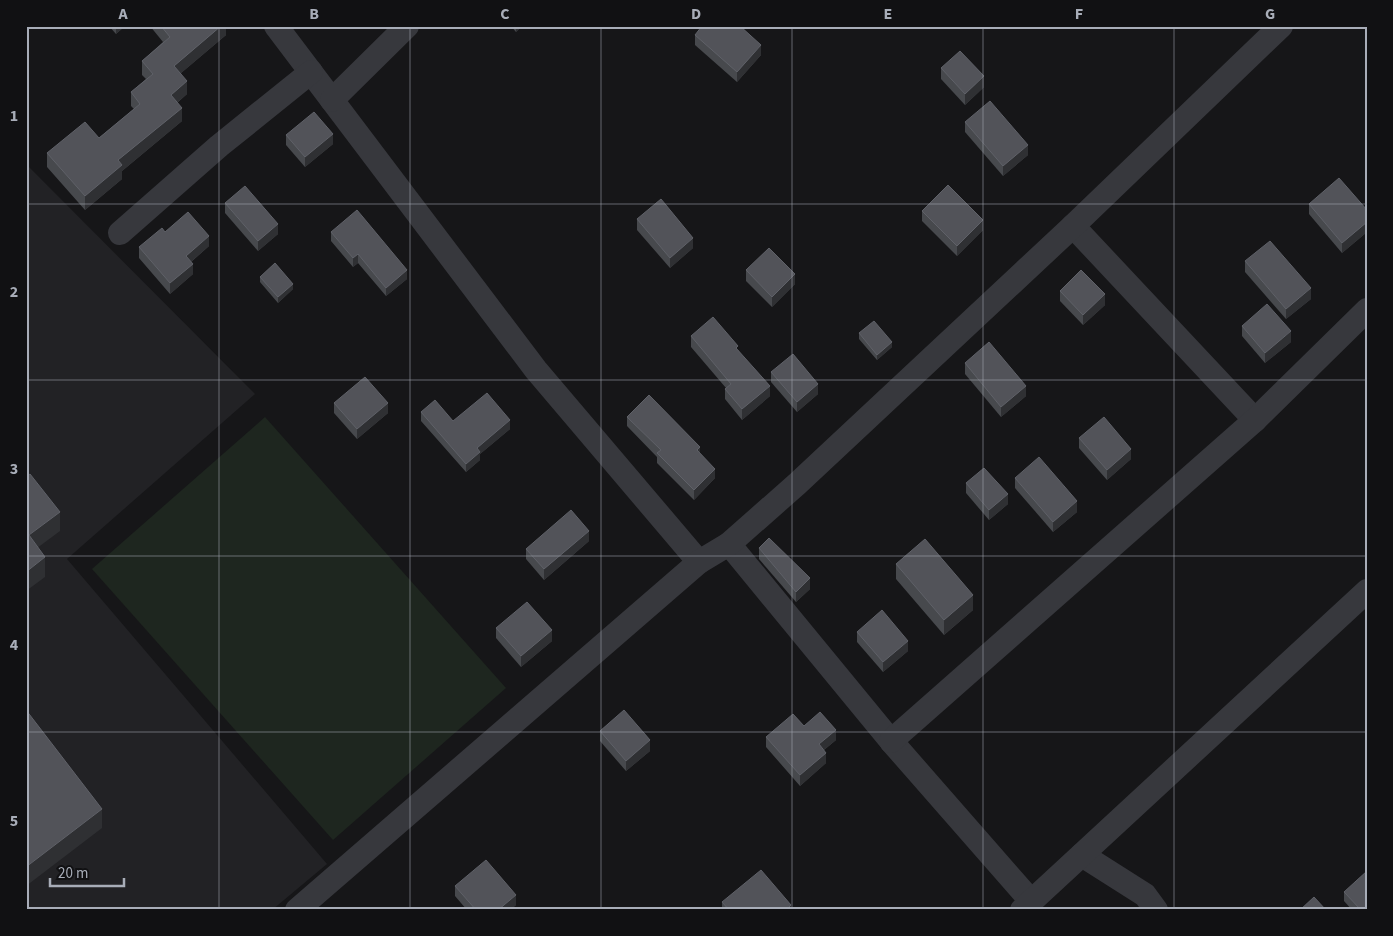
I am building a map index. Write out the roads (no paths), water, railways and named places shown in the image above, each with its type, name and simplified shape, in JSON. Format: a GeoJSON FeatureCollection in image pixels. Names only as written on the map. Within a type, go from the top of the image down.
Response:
{"type":"FeatureCollection","features":[{"type":"Feature","properties":{"kind":"street"},"geometry":{"type":"LineString","coordinates":[[276,26],[536,370],[700,562]]}},
{"type":"Feature","properties":{"kind":"street"},"geometry":{"type":"LineString","coordinates":[[332,100],[407,26]]}},
{"type":"Feature","properties":{"kind":"street"},"geometry":{"type":"LineString","coordinates":[[297,910],[700,562],[729,544],[796,484],[1073,226],[1281,26]]}},
{"type":"Feature","properties":{"kind":"street"},"geometry":{"type":"LineString","coordinates":[[120,233],[218,146],[311,72]]}},
{"type":"Feature","properties":{"kind":"street"},"geometry":{"type":"LineString","coordinates":[[1073,226],[1255,420]]}},
{"type":"Feature","properties":{"kind":"street"},"geometry":{"type":"LineString","coordinates":[[891,741],[1255,420],[1367,310]]}},
{"type":"Feature","properties":{"kind":"street"},"geometry":{"type":"LineString","coordinates":[[729,544],[1026,906],[1367,591]]}},
{"type":"Feature","properties":{"kind":"street"},"geometry":{"type":"LineString","coordinates":[[1082,855],[1138,890],[1156,910]]}}]}
